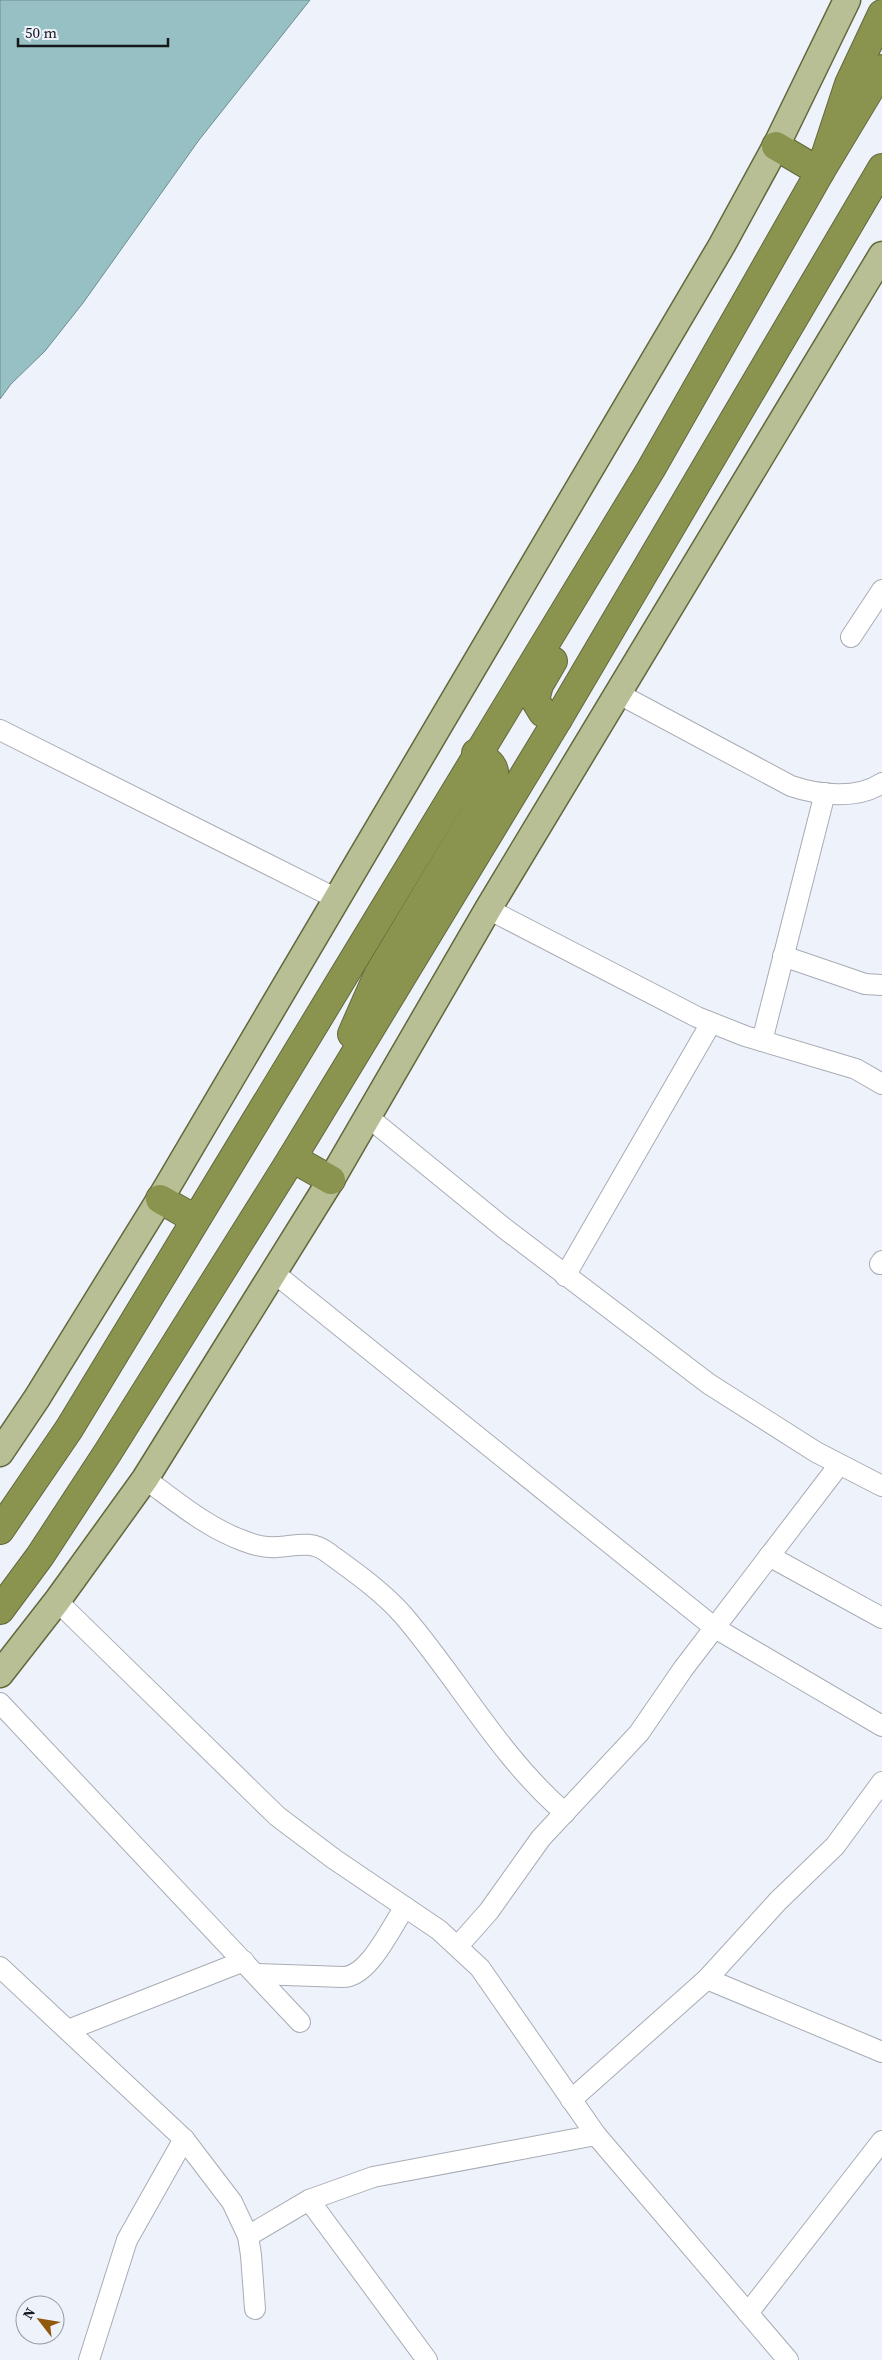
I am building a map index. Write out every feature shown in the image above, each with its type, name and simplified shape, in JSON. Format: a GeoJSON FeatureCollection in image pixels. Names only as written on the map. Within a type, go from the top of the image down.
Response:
{"type":"FeatureCollection","features":[{"type":"Feature","properties":{"kind":"highway"},"geometry":{"type":"LineString","coordinates":[[820,172],[849,84],[882,14]]}},
{"type":"Feature","properties":{"kind":"highway"},"geometry":{"type":"LineString","coordinates":[[0,1530],[69,1429],[476,753],[650,469],[820,172],[882,69]]}},
{"type":"Feature","properties":{"kind":"highway"},"geometry":{"type":"LineString","coordinates":[[776,146],[820,172]]}},
{"type":"Feature","properties":{"kind":"highway"},"geometry":{"type":"LineString","coordinates":[[0,1610],[40,1556],[108,1452],[292,1158],[558,719],[882,168]]}},
{"type":"Feature","properties":{"kind":"highway"},"geometry":{"type":"LineString","coordinates":[[558,719],[540,709],[535,700],[536,690],[631,530],[650,469]]}},
{"type":"Feature","properties":{"kind":"highway"},"geometry":{"type":"LineString","coordinates":[[333,1090],[369,991],[493,784],[495,775],[493,767],[488,760],[476,753]]}},
{"type":"Feature","properties":{"kind":"highway"},"geometry":{"type":"LineString","coordinates":[[292,1158],[331,1180]]}},
{"type":"Feature","properties":{"kind":"highway"},"geometry":{"type":"LineString","coordinates":[[160,1199],[195,1219]]}},
{"type":"Feature","properties":{"kind":"main road"},"geometry":{"type":"LineString","coordinates":[[0,1453],[37,1398],[160,1199],[722,246],[776,146],[847,0]]}},
{"type":"Feature","properties":{"kind":"main road"},"geometry":{"type":"LineString","coordinates":[[0,1674],[57,1601],[145,1479],[331,1180],[488,909],[882,255]]}},
{"type":"Feature","properties":{"kind":"street"},"geometry":{"type":"LineString","coordinates":[[851,637],[882,590]]}},
{"type":"Feature","properties":{"kind":"street"},"geometry":{"type":"LineString","coordinates":[[619,694],[791,786],[825,793],[852,793],[882,784]]}},
{"type":"Feature","properties":{"kind":"street"},"geometry":{"type":"LineString","coordinates":[[0,730],[337,899]]}},
{"type":"Feature","properties":{"kind":"street"},"geometry":{"type":"LineString","coordinates":[[762,1041],[825,793]]}},
{"type":"Feature","properties":{"kind":"street"},"geometry":{"type":"LineString","coordinates":[[488,909],[711,1023],[762,1041],[856,1069],[882,1084]]}},
{"type":"Feature","properties":{"kind":"street"},"geometry":{"type":"LineString","coordinates":[[783,956],[860,983],[882,985]]}},
{"type":"Feature","properties":{"kind":"street"},"geometry":{"type":"LineString","coordinates":[[565,1276],[711,1023]]}},
{"type":"Feature","properties":{"kind":"street"},"geometry":{"type":"LineString","coordinates":[[368,1117],[565,1276],[632,1324],[709,1384],[839,1465],[882,1486]]}},
{"type":"Feature","properties":{"kind":"street"},"geometry":{"type":"LineString","coordinates":[[273,1272],[714,1628],[882,1726]]}},
{"type":"Feature","properties":{"kind":"street"},"geometry":{"type":"LineString","coordinates":[[458,1946],[489,1911],[542,1838],[639,1733],[714,1628],[839,1465]]}},
{"type":"Feature","properties":{"kind":"street"},"geometry":{"type":"LineString","coordinates":[[145,1479],[192,1513],[242,1541],[275,1548],[311,1544],[325,1550],[371,1586],[402,1613],[514,1761],[541,1792],[566,1813]]}},
{"type":"Feature","properties":{"kind":"street"},"geometry":{"type":"LineString","coordinates":[[769,1556],[882,1618]]}},
{"type":"Feature","properties":{"kind":"street"},"geometry":{"type":"LineString","coordinates":[[57,1601],[277,1816],[305,1838],[458,1946],[480,1968],[500,1994],[596,2135],[788,2360]]}},
{"type":"Feature","properties":{"kind":"street"},"geometry":{"type":"LineString","coordinates":[[0,1703],[300,2022]]}},
{"type":"Feature","properties":{"kind":"street"},"geometry":{"type":"LineString","coordinates":[[571,2100],[707,1979],[778,1901],[835,1846],[882,1782]]}},
{"type":"Feature","properties":{"kind":"street"},"geometry":{"type":"LineString","coordinates":[[68,2030],[251,1968],[343,1977],[356,1975],[369,1962],[405,1907]]}},
{"type":"Feature","properties":{"kind":"street"},"geometry":{"type":"LineString","coordinates":[[0,1967],[184,2139],[232,2202],[248,2236],[255,2309]]}},
{"type":"Feature","properties":{"kind":"street"},"geometry":{"type":"LineString","coordinates":[[707,1979],[882,2052]]}},
{"type":"Feature","properties":{"kind":"street"},"geometry":{"type":"LineString","coordinates":[[248,2236],[309,2200],[340,2187],[373,2177],[596,2135]]}},
{"type":"Feature","properties":{"kind":"street"},"geometry":{"type":"LineString","coordinates":[[89,2360],[126,2240],[184,2139]]}},
{"type":"Feature","properties":{"kind":"street"},"geometry":{"type":"LineString","coordinates":[[748,2313],[882,2141]]}},
{"type":"Feature","properties":{"kind":"street"},"geometry":{"type":"LineString","coordinates":[[309,2200],[428,2360]]}},
{"type":"Feature","properties":{"kind":"water"},"geometry":{"type":"Polygon","coordinates":[[[0,0],[310,0],[199,140],[83,303],[45,351],[11,384],[0,399],[0,0]]]}}]}
